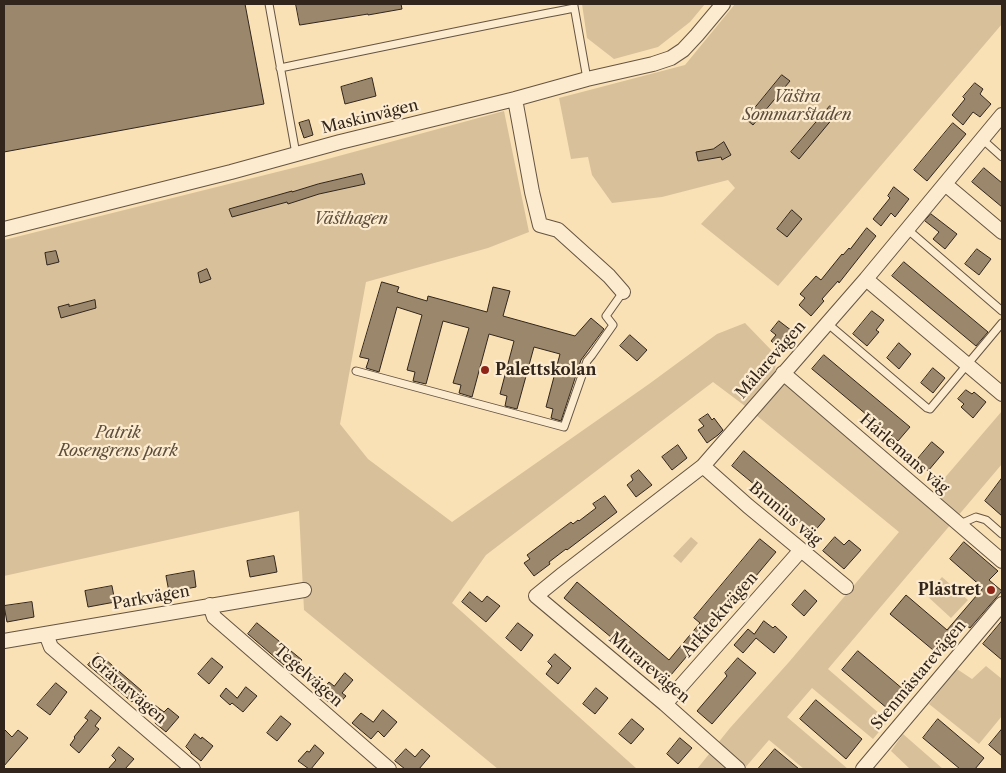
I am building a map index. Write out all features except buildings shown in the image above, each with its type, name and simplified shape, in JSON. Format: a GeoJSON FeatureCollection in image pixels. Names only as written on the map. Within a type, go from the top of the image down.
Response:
{"type":"FeatureCollection","features":[{"type":"Feature","properties":{"kind":"street","name":"Maskinvägen"},"geometry":{"type":"LineString","coordinates":[[4,229],[587,79],[653,64],[671,58],[683,50],[722,4]]}},
{"type":"Feature","properties":{"kind":"street"},"geometry":{"type":"LineString","coordinates":[[515,99],[526,165],[540,225],[558,230],[609,276],[623,292]]}},
{"type":"Feature","properties":{"kind":"street","name":"Målarevägen"},"geometry":{"type":"LineString","coordinates":[[536,596],[703,466],[866,279],[1002,115]]}},
{"type":"Feature","properties":{"kind":"street"},"geometry":{"type":"LineString","coordinates":[[945,184],[1002,232]]}},
{"type":"Feature","properties":{"kind":"street"},"geometry":{"type":"LineString","coordinates":[[866,279],[1002,394]]}},
{"type":"Feature","properties":{"kind":"street","name":"Hårlemans väg"},"geometry":{"type":"LineString","coordinates":[[783,373],[1002,561]]}},
{"type":"Feature","properties":{"kind":"street","name":"Brunius väg"},"geometry":{"type":"LineString","coordinates":[[703,466],[846,587]]}},
{"type":"Feature","properties":{"kind":"street","name":"Arkitektvägen"},"geometry":{"type":"LineString","coordinates":[[665,704],[801,550]]}},
{"type":"Feature","properties":{"kind":"street","name":"Parkvägen"},"geometry":{"type":"LineString","coordinates":[[4,641],[304,590]]}},
{"type":"Feature","properties":{"kind":"street","name":"Murarevägen"},"geometry":{"type":"LineString","coordinates":[[536,596],[665,704],[738,769]]}},
{"type":"Feature","properties":{"kind":"street","name":"Stenmästarevägen"},"geometry":{"type":"LineString","coordinates":[[863,769],[1002,604]]}},
{"type":"Feature","properties":{"kind":"street","name":"Tegelvägen"},"geometry":{"type":"LineString","coordinates":[[210,605],[214,617],[389,769]]}},
{"type":"Feature","properties":{"kind":"street","name":"Grävarvägen"},"geometry":{"type":"LineString","coordinates":[[46,634],[51,648],[193,769]]}},
{"type":"Feature","properties":{"kind":"lane"},"geometry":{"type":"LineString","coordinates":[[268,4],[296,154]]}},
{"type":"Feature","properties":{"kind":"lane"},"geometry":{"type":"LineString","coordinates":[[280,68],[426,39],[574,6],[587,79]]}},
{"type":"Feature","properties":{"kind":"lane"},"geometry":{"type":"LineString","coordinates":[[982,139],[1002,157]]}},
{"type":"Feature","properties":{"kind":"lane"},"geometry":{"type":"LineString","coordinates":[[907,229],[1002,311]]}},
{"type":"Feature","properties":{"kind":"lane"},"geometry":{"type":"LineString","coordinates":[[356,371],[564,427],[587,361],[613,325],[606,316],[623,292]]}},
{"type":"Feature","properties":{"kind":"lane"},"geometry":{"type":"LineString","coordinates":[[827,323],[930,409],[1002,323]]}},
{"type":"Feature","properties":{"kind":"lane"},"geometry":{"type":"LineString","coordinates":[[960,524],[976,517],[986,520],[1002,534]]}},
{"type":"Feature","properties":{"kind":"green space"},"geometry":{"type":"Polygon","coordinates":[[[582,4],[705,4],[690,22],[658,47],[614,59],[587,38],[582,4]]]}},
{"type":"Feature","properties":{"kind":"green space","name":"Västra Sommarstaden"},"geometry":{"type":"Polygon","coordinates":[[[735,4],[1002,4],[1002,24],[778,286],[701,224],[735,188],[728,180],[662,197],[612,203],[592,175],[588,157],[571,159],[559,98],[685,65],[735,4]]]}},
{"type":"Feature","properties":{"kind":"green space","name":"Patrik Rosengrens park"},"geometry":{"type":"Polygon","coordinates":[[[504,111],[529,232],[488,248],[366,282],[340,424],[368,459],[452,522],[717,334],[745,323],[776,355],[775,376],[924,502],[1002,411],[1002,464],[828,669],[888,721],[873,739],[812,688],[787,717],[848,769],[804,769],[769,740],[744,769],[697,769],[899,532],[713,382],[486,555],[452,603],[637,769],[498,769],[304,610],[299,511],[4,576],[4,240],[313,163],[504,111]]]}},
{"type":"Feature","properties":{"kind":"green space"},"geometry":{"type":"Polygon","coordinates":[[[691,537],[698,543],[681,563],[673,556],[691,537]]]}},
{"type":"Feature","properties":{"kind":"green space"},"geometry":{"type":"Polygon","coordinates":[[[942,577],[968,600],[951,618],[926,595],[942,577]]]}},
{"type":"Feature","properties":{"kind":"green space"},"geometry":{"type":"Polygon","coordinates":[[[986,666],[1002,679],[1002,716],[979,744],[929,704],[957,669],[972,679],[986,666]]]}},
{"type":"Feature","properties":{"kind":"green space"},"geometry":{"type":"Polygon","coordinates":[[[903,734],[943,769],[910,769],[891,751],[903,734]]]}},
{"type":"Feature","properties":{"kind":"place","name":"Palettskolan"},"geometry":{"type":"Point","coordinates":[485,370]}},
{"type":"Feature","properties":{"kind":"place","name":"Plåstret"},"geometry":{"type":"Point","coordinates":[991,590]}},
{"type":"Feature","properties":{"kind":"park label","name":"Västhagen"},"geometry":{"type":"Point","coordinates":[351,219]}}]}
